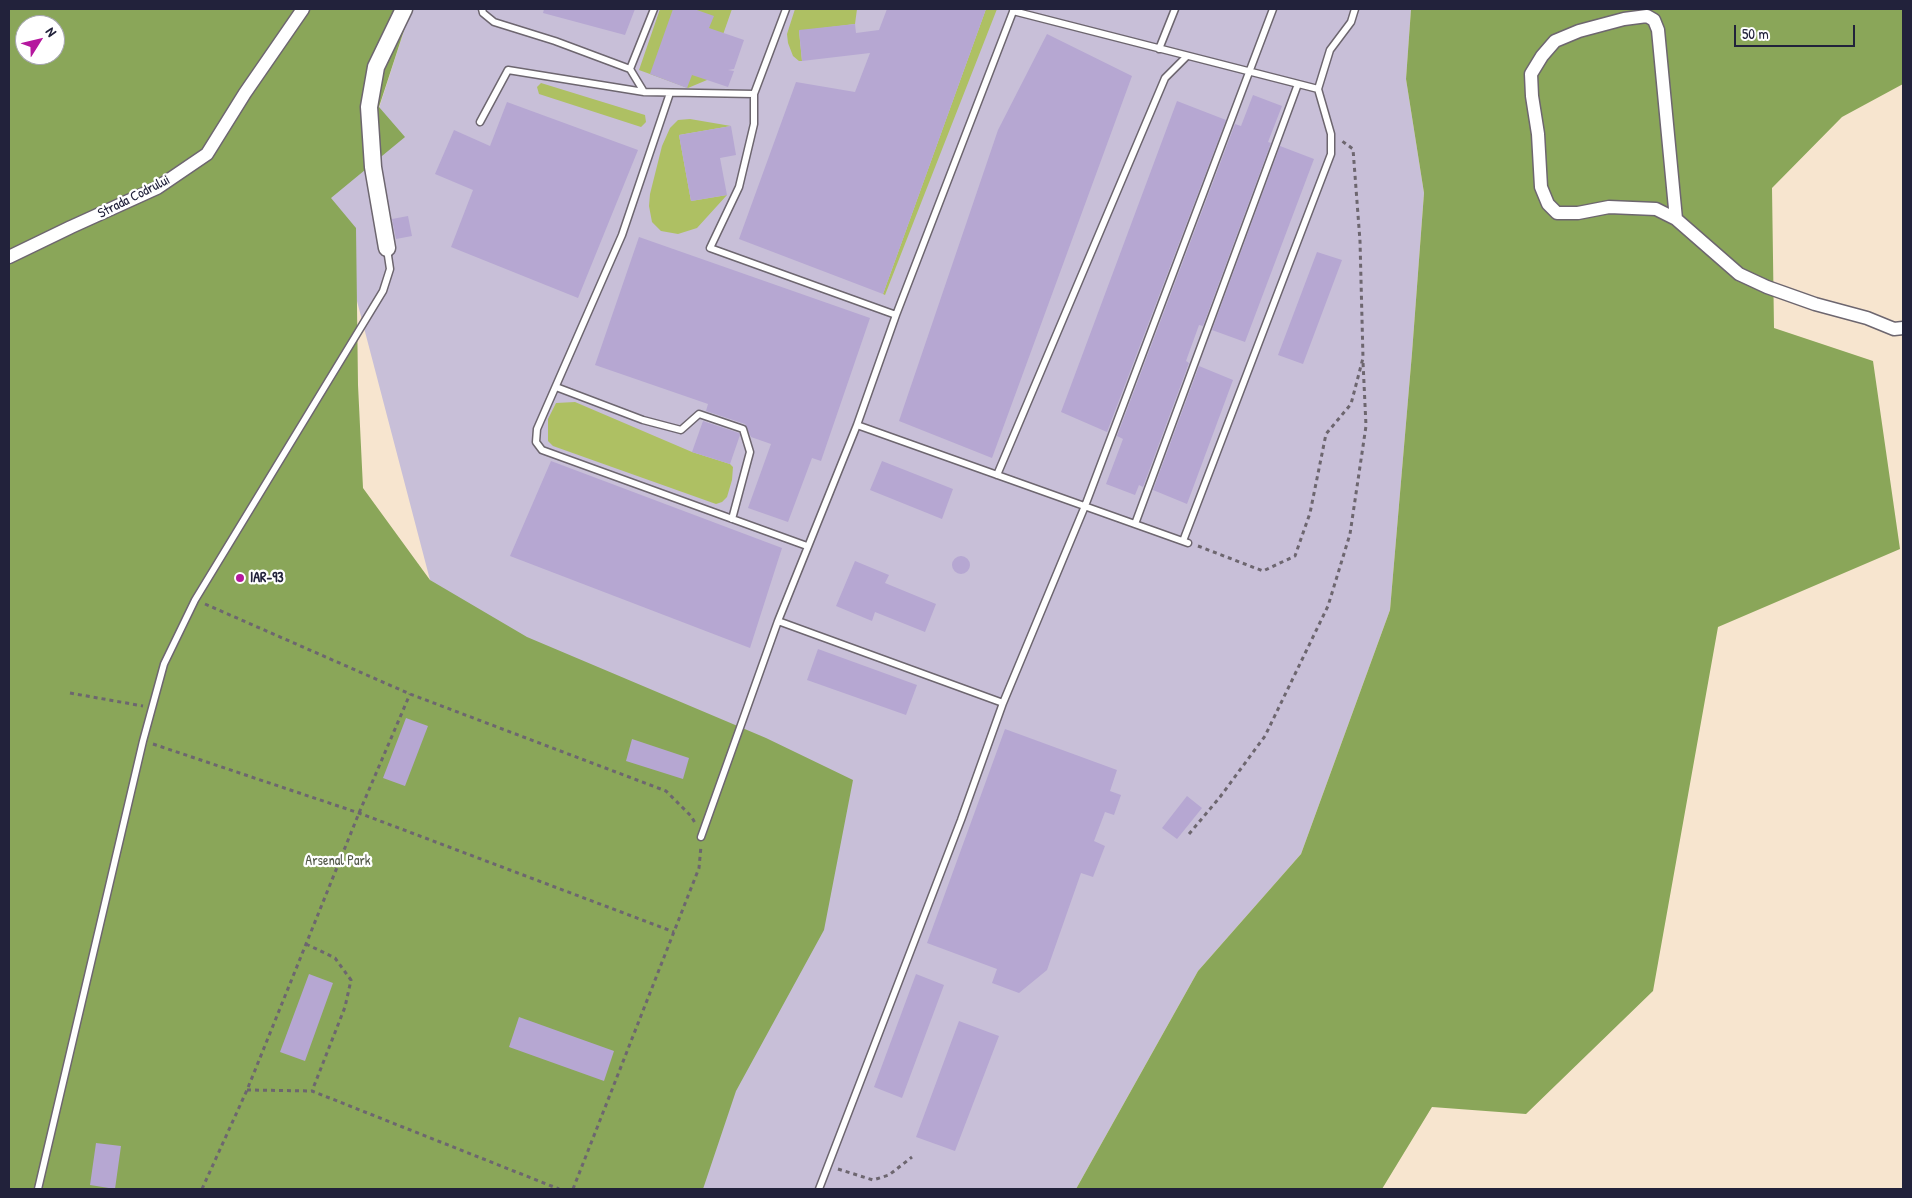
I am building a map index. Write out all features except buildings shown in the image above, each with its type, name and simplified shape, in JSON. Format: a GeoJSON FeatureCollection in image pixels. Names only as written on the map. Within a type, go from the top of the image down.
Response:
{"type":"FeatureCollection","features":[{"type":"Feature","properties":{"kind":"street","name":"Strada Codrului"},"geometry":{"type":"LineString","coordinates":[[9,258],[71,227],[157,188],[207,154],[245,93],[303,9]]}},
{"type":"Feature","properties":{"kind":"street"},"geometry":{"type":"LineString","coordinates":[[386,248],[373,168],[369,107],[376,67],[404,9]]}},
{"type":"Feature","properties":{"kind":"street"},"geometry":{"type":"LineString","coordinates":[[1676,219],[1658,30],[1654,20],[1647,16],[1624,19],[1579,31],[1555,41],[1542,56],[1531,74],[1532,96],[1538,134],[1541,187],[1548,204],[1557,213],[1578,213],[1609,207],[1656,210],[1676,219],[1739,274],[1767,287],[1816,304],[1867,318],[1894,329],[1903,328]]}},
{"type":"Feature","properties":{"kind":"lane"},"geometry":{"type":"LineString","coordinates":[[482,9],[483,13],[494,22],[554,41],[630,69],[644,92]]}},
{"type":"Feature","properties":{"kind":"lane"},"geometry":{"type":"LineString","coordinates":[[630,69],[654,9]]}},
{"type":"Feature","properties":{"kind":"lane"},"geometry":{"type":"LineString","coordinates":[[786,9],[754,94],[754,124],[739,187],[710,248],[896,315]]}},
{"type":"Feature","properties":{"kind":"lane"},"geometry":{"type":"LineString","coordinates":[[1159,49],[1175,9]]}},
{"type":"Feature","properties":{"kind":"lane"},"geometry":{"type":"LineString","coordinates":[[819,1189],[961,820],[1003,703],[1085,506],[1273,9]]}},
{"type":"Feature","properties":{"kind":"lane"},"geometry":{"type":"LineString","coordinates":[[857,425],[1186,542],[1331,154],[1331,134],[1318,89],[1330,50],[1351,22],[1355,9]]}},
{"type":"Feature","properties":{"kind":"lane"},"geometry":{"type":"LineString","coordinates":[[702,837],[778,621],[857,425],[896,315],[1014,10],[1318,89]]}},
{"type":"Feature","properties":{"kind":"lane"},"geometry":{"type":"LineString","coordinates":[[997,475],[1165,78],[1188,56]]}},
{"type":"Feature","properties":{"kind":"lane"},"geometry":{"type":"LineString","coordinates":[[480,122],[508,70],[644,92],[754,94]]}},
{"type":"Feature","properties":{"kind":"lane"},"geometry":{"type":"LineString","coordinates":[[1135,524],[1298,84]]}},
{"type":"Feature","properties":{"kind":"lane"},"geometry":{"type":"LineString","coordinates":[[670,93],[622,235],[537,429],[536,442],[542,450],[807,546]]}},
{"type":"Feature","properties":{"kind":"lane"},"geometry":{"type":"LineString","coordinates":[[38,1189],[143,741],[164,664],[195,600],[383,291],[390,269],[386,248]]}},
{"type":"Feature","properties":{"kind":"lane"},"geometry":{"type":"LineString","coordinates":[[556,387],[643,420],[681,430],[699,414],[743,429],[750,452],[732,519]]}},
{"type":"Feature","properties":{"kind":"lane"},"geometry":{"type":"LineString","coordinates":[[778,621],[1003,703]]}},
{"type":"Feature","properties":{"kind":"path"},"geometry":{"type":"LineString","coordinates":[[1189,834],[1220,798],[1265,736],[1328,606],[1350,534],[1366,426],[1362,358],[1360,241],[1353,149],[1331,134]]}},
{"type":"Feature","properties":{"kind":"path"},"geometry":{"type":"LineString","coordinates":[[1186,542],[1263,571],[1295,556],[1310,513],[1326,434],[1351,404],[1362,358]]}},
{"type":"Feature","properties":{"kind":"path"},"geometry":{"type":"LineString","coordinates":[[195,600],[410,694],[666,791],[691,816],[702,837],[699,868],[573,1189]]}},
{"type":"Feature","properties":{"kind":"path"},"geometry":{"type":"LineString","coordinates":[[70,693],[152,708]]}},
{"type":"Feature","properties":{"kind":"path"},"geometry":{"type":"LineString","coordinates":[[202,1189],[247,1090],[359,813],[410,694]]}},
{"type":"Feature","properties":{"kind":"path"},"geometry":{"type":"LineString","coordinates":[[143,741],[359,813],[674,932]]}},
{"type":"Feature","properties":{"kind":"path"},"geometry":{"type":"LineString","coordinates":[[306,944],[335,958],[351,980],[345,1007],[312,1091]]}},
{"type":"Feature","properties":{"kind":"path"},"geometry":{"type":"LineString","coordinates":[[247,1090],[312,1091],[559,1189]]}},
{"type":"Feature","properties":{"kind":"path"},"geometry":{"type":"LineString","coordinates":[[828,1165],[873,1180],[889,1175],[912,1157]]}},
{"type":"Feature","properties":{"kind":"shaded area"},"geometry":{"type":"Polygon","coordinates":[[[411,9],[1411,9],[1406,79],[1424,193],[1390,610],[1301,854],[1198,971],[1076,1189],[703,1189],[430,580],[330,198],[379,108],[411,9]]]}},
{"type":"Feature","properties":{"kind":"green space","name":"Arsenal Park"},"geometry":{"type":"Polygon","coordinates":[[[9,9],[411,9],[379,107],[405,137],[331,198],[356,228],[358,385],[363,488],[430,580],[527,637],[766,738],[853,780],[824,930],[736,1091],[703,1189],[9,1189],[9,9]]]}},
{"type":"Feature","properties":{"kind":"green space"},"geometry":{"type":"Polygon","coordinates":[[[660,9],[732,9],[707,80],[688,88],[639,70],[660,9]]]}},
{"type":"Feature","properties":{"kind":"green space"},"geometry":{"type":"Polygon","coordinates":[[[795,9],[857,9],[855,24],[799,31],[802,61],[799,61],[793,56],[787,34],[795,9]]]}},
{"type":"Feature","properties":{"kind":"green space"},"geometry":{"type":"Polygon","coordinates":[[[986,9],[997,9],[885,295],[883,294],[986,9]]]}},
{"type":"Feature","properties":{"kind":"green space"},"geometry":{"type":"Polygon","coordinates":[[[1411,9],[1903,9],[1903,84],[1842,117],[1772,188],[1774,328],[1873,361],[1900,549],[1718,627],[1653,991],[1526,1114],[1432,1107],[1382,1189],[1076,1189],[1198,971],[1301,854],[1390,610],[1424,193],[1406,79],[1411,9]]]}},
{"type":"Feature","properties":{"kind":"green space"},"geometry":{"type":"Polygon","coordinates":[[[541,83],[645,115],[646,122],[641,127],[539,94],[537,87],[541,83]]]}},
{"type":"Feature","properties":{"kind":"green space"},"geometry":{"type":"Polygon","coordinates":[[[690,119],[731,126],[679,135],[691,201],[727,195],[697,228],[678,234],[661,231],[652,222],[649,206],[650,194],[662,146],[670,128],[678,120],[690,119]]]}},
{"type":"Feature","properties":{"kind":"green space"},"geometry":{"type":"Polygon","coordinates":[[[575,402],[692,452],[730,464],[733,467],[732,480],[727,497],[722,502],[716,504],[553,446],[548,441],[548,419],[556,403],[575,402]]]}},
{"type":"Feature","properties":{"kind":"place","name":"IAR-93"},"geometry":{"type":"Point","coordinates":[240,578]}}]}
